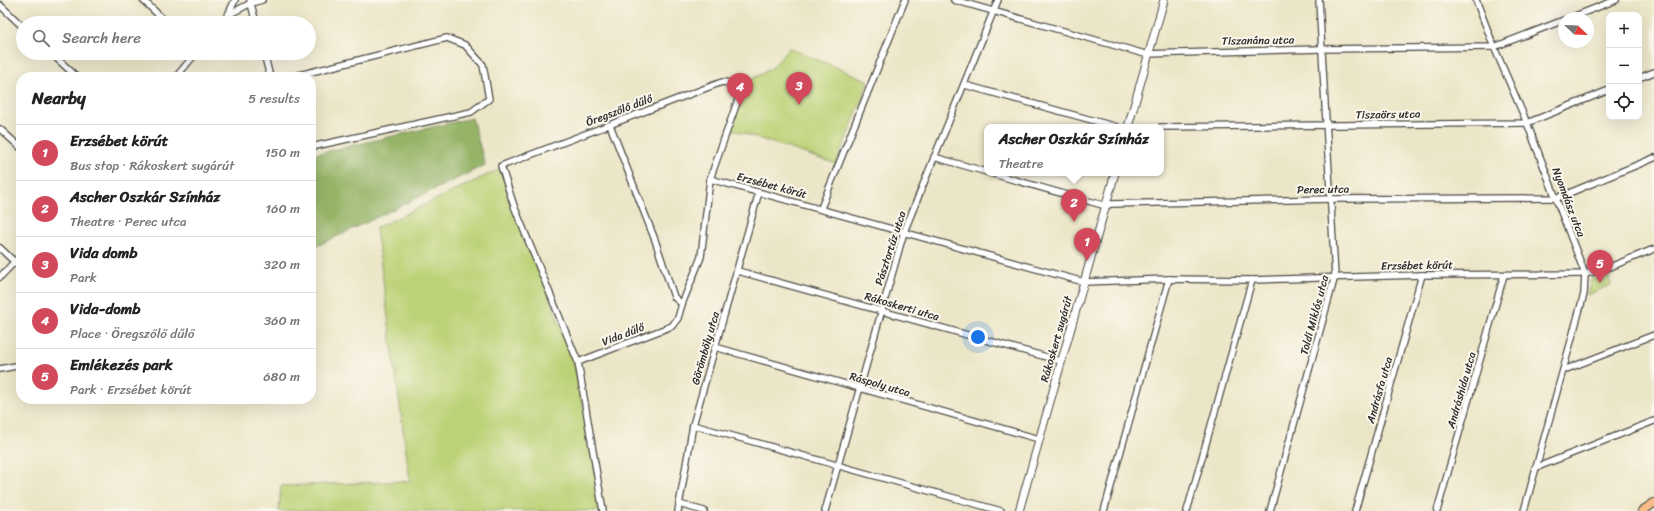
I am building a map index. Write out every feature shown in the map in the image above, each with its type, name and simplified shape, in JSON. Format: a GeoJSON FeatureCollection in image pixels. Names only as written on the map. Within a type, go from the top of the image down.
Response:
{"type":"FeatureCollection","features":[{"type":"Feature","properties":{"kind":"main road"},"geometry":{"type":"LineString","coordinates":[[1642,511],[1654,503]]}},
{"type":"Feature","properties":{"kind":"street"},"geometry":{"type":"LineString","coordinates":[[143,0],[160,16]]}},
{"type":"Feature","properties":{"kind":"street"},"geometry":{"type":"LineString","coordinates":[[228,15],[236,0]]}},
{"type":"Feature","properties":{"kind":"street"},"geometry":{"type":"LineString","coordinates":[[228,15],[250,1],[262,0]]}},
{"type":"Feature","properties":{"kind":"street"},"geometry":{"type":"LineString","coordinates":[[821,208],[905,0]]}},
{"type":"Feature","properties":{"kind":"street","name":"Tiszanána utca"},"geometry":{"type":"LineString","coordinates":[[954,0],[1148,54],[1321,49],[1494,47],[1558,22]]}},
{"type":"Feature","properties":{"kind":"street","name":"Pásztortűz utca"},"geometry":{"type":"LineString","coordinates":[[825,511],[904,232],[965,85],[998,0]]}},
{"type":"Feature","properties":{"kind":"street"},"geometry":{"type":"LineString","coordinates":[[1129,124],[1164,0]]}},
{"type":"Feature","properties":{"kind":"street","name":"Toldi Miklós utca"},"geometry":{"type":"LineString","coordinates":[[1270,511],[1335,276],[1327,125],[1318,0]]}},
{"type":"Feature","properties":{"kind":"street","name":"Nyomdász utca"},"geometry":{"type":"LineString","coordinates":[[1476,0],[1557,198],[1585,274],[1584,294],[1524,511]]}},
{"type":"Feature","properties":{"kind":"street"},"geometry":{"type":"LineString","coordinates":[[1585,12],[1616,0]]}},
{"type":"Feature","properties":{"kind":"street"},"geometry":{"type":"LineString","coordinates":[[250,1],[254,16]]}},
{"type":"Feature","properties":{"kind":"street"},"geometry":{"type":"LineString","coordinates":[[0,5],[16,20]]}},
{"type":"Feature","properties":{"kind":"street"},"geometry":{"type":"LineString","coordinates":[[311,72],[447,38],[465,45],[483,65],[489,99],[471,112],[316,145]]}},
{"type":"Feature","properties":{"kind":"street"},"geometry":{"type":"LineString","coordinates":[[59,60],[72,72]]}},
{"type":"Feature","properties":{"kind":"street"},"geometry":{"type":"LineString","coordinates":[[180,72],[190,60]]}},
{"type":"Feature","properties":{"kind":"street"},"geometry":{"type":"LineString","coordinates":[[266,60],[269,72]]}},
{"type":"Feature","properties":{"kind":"street"},"geometry":{"type":"LineString","coordinates":[[1642,77],[1654,72]]}},
{"type":"Feature","properties":{"kind":"street","name":"Öregszőlő dűlő"},"geometry":{"type":"LineString","coordinates":[[578,362],[514,206],[502,166],[722,82],[728,82],[734,85],[739,89],[740,94]]}},
{"type":"Feature","properties":{"kind":"street"},"geometry":{"type":"LineString","coordinates":[[965,85],[1106,124]]}},
{"type":"Feature","properties":{"kind":"street","name":"Tiszaörs utca"},"geometry":{"type":"LineString","coordinates":[[1164,127],[1527,123],[1606,91]]}},
{"type":"Feature","properties":{"kind":"street","name":"Vida dűlő"},"geometry":{"type":"LineString","coordinates":[[578,362],[672,326],[678,318],[701,257],[710,179],[740,94]]}},
{"type":"Feature","properties":{"kind":"street"},"geometry":{"type":"LineString","coordinates":[[610,125],[674,296],[682,304]]}},
{"type":"Feature","properties":{"kind":"street"},"geometry":{"type":"LineString","coordinates":[[0,129],[16,143]]}},
{"type":"Feature","properties":{"kind":"street"},"geometry":{"type":"LineString","coordinates":[[934,157],[984,171]]}},
{"type":"Feature","properties":{"kind":"street","name":"Perec utca"},"geometry":{"type":"LineString","coordinates":[[1001,176],[1106,206],[1111,204],[1331,199],[1557,198],[1654,158]]}},
{"type":"Feature","properties":{"kind":"street","name":"Rákoskert sugárút"},"geometry":{"type":"LineString","coordinates":[[1019,511],[1114,176]]}},
{"type":"Feature","properties":{"kind":"street","name":"Erzsébet körút"},"geometry":{"type":"LineString","coordinates":[[710,179],[821,208],[1084,282],[1169,279],[1252,280],[1335,276],[1585,274],[1610,267],[1654,249]]}},
{"type":"Feature","properties":{"kind":"street","name":"Görömböly utca"},"geometry":{"type":"LineString","coordinates":[[678,511],[694,425],[759,192]]}},
{"type":"Feature","properties":{"kind":"street"},"geometry":{"type":"LineString","coordinates":[[0,248],[15,262],[0,277]]}},
{"type":"Feature","properties":{"kind":"street","name":"Rákoskerti utca"},"geometry":{"type":"LineString","coordinates":[[738,271],[1061,361]]}},
{"type":"Feature","properties":{"kind":"street","name":"Andrásfa utca"},"geometry":{"type":"LineString","coordinates":[[1355,511],[1422,275]]}},
{"type":"Feature","properties":{"kind":"street","name":"Andráshida utca"},"geometry":{"type":"LineString","coordinates":[[1437,511],[1504,275]]}},
{"type":"Feature","properties":{"kind":"street"},"geometry":{"type":"LineString","coordinates":[[1104,511],[1169,279]]}},
{"type":"Feature","properties":{"kind":"street"},"geometry":{"type":"LineString","coordinates":[[1187,511],[1252,280]]}},
{"type":"Feature","properties":{"kind":"street"},"geometry":{"type":"LineString","coordinates":[[1564,370],[1654,335]]}},
{"type":"Feature","properties":{"kind":"street","name":"Ráspoly utca"},"geometry":{"type":"LineString","coordinates":[[715,347],[1039,439]]}},
{"type":"Feature","properties":{"kind":"street"},"geometry":{"type":"LineString","coordinates":[[578,362],[603,511]]}},
{"type":"Feature","properties":{"kind":"street"},"geometry":{"type":"LineString","coordinates":[[0,370],[16,366]]}},
{"type":"Feature","properties":{"kind":"street"},"geometry":{"type":"LineString","coordinates":[[1535,468],[1654,421]]}},
{"type":"Feature","properties":{"kind":"street"},"geometry":{"type":"LineString","coordinates":[[694,425],[1001,511]]}},
{"type":"Feature","properties":{"kind":"street"},"geometry":{"type":"LineString","coordinates":[[679,504],[704,511]]}},
{"type":"Feature","properties":{"kind":"green space"},"geometry":{"type":"Polygon","coordinates":[[[789,48],[869,81],[836,164],[731,129],[747,82],[772,68],[789,48]]]}},
{"type":"Feature","properties":{"kind":"green space"},"geometry":{"type":"Polygon","coordinates":[[[472,118],[485,165],[316,247],[316,154],[472,118]]]}},
{"type":"Feature","properties":{"kind":"green space"},"geometry":{"type":"Polygon","coordinates":[[[500,169],[573,358],[595,467],[602,511],[279,511],[281,486],[410,481],[376,228],[500,169]]]}},
{"type":"Feature","properties":{"kind":"green space"},"geometry":{"type":"Polygon","coordinates":[[[1603,273],[1608,275],[1611,285],[1587,295],[1592,277],[1603,273]]]}},
{"type":"Feature","properties":{"kind":"place","name":"Vida domb"},"geometry":{"type":"Point","coordinates":[799,105]}},
{"type":"Feature","properties":{"kind":"place","name":"Vida-domb"},"geometry":{"type":"Point","coordinates":[740,106]}},
{"type":"Feature","properties":{"kind":"place","name":"Ascher Oszkár Színház"},"geometry":{"type":"Point","coordinates":[1074,222]}},
{"type":"Feature","properties":{"kind":"place","name":"Erzsébet körút"},"geometry":{"type":"Point","coordinates":[1087,261]}},
{"type":"Feature","properties":{"kind":"place","name":"Emlékezés park"},"geometry":{"type":"Point","coordinates":[1600,283]}}]}
